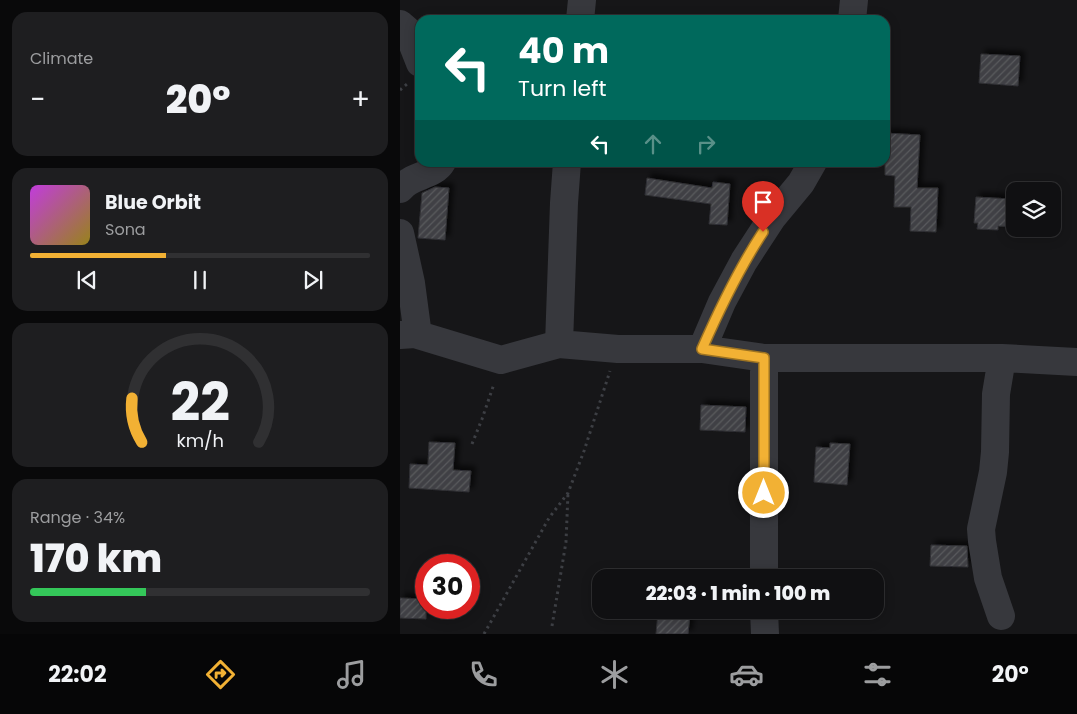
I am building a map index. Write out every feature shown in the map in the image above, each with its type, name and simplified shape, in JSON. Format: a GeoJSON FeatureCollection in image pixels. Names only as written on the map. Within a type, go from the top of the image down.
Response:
{"type":"FeatureCollection","features":[{"type":"Feature","properties":{"kind":"street"},"geometry":{"type":"LineString","coordinates":[[580,15],[582,0]]}},
{"type":"Feature","properties":{"kind":"street"},"geometry":{"type":"LineString","coordinates":[[852,15],[854,0]]}},
{"type":"Feature","properties":{"kind":"street"},"geometry":{"type":"LineString","coordinates":[[400,24],[407,30],[415,50]]}},
{"type":"Feature","properties":{"kind":"street"},"geometry":{"type":"LineString","coordinates":[[400,188],[409,181],[438,167]]}},
{"type":"Feature","properties":{"kind":"street"},"geometry":{"type":"LineString","coordinates":[[559,344],[567,167]]}},
{"type":"Feature","properties":{"kind":"street"},"geometry":{"type":"LineString","coordinates":[[702,349],[722,302],[744,261],[772,218],[802,183],[810,167]]}},
{"type":"Feature","properties":{"kind":"street"},"geometry":{"type":"LineString","coordinates":[[400,233],[411,284],[417,328],[408,334]]}},
{"type":"Feature","properties":{"kind":"street"},"geometry":{"type":"LineString","coordinates":[[408,334],[501,360],[559,344],[618,349],[702,349],[764,358],[1002,358],[1077,362]]}},
{"type":"Feature","properties":{"kind":"street"},"geometry":{"type":"LineString","coordinates":[[764,358],[764,569]]}},
{"type":"Feature","properties":{"kind":"street"},"geometry":{"type":"LineString","coordinates":[[1001,616],[988,578],[981,529],[993,472],[996,394],[1002,358]]}},
{"type":"Feature","properties":{"kind":"street"},"geometry":{"type":"LineString","coordinates":[[764,619],[764,634]]}},
{"type":"Feature","properties":{"kind":"path"},"geometry":{"type":"LineString","coordinates":[[484,634],[548,518],[568,492],[584,451],[618,349]]}},
{"type":"Feature","properties":{"kind":"path"},"geometry":{"type":"LineString","coordinates":[[472,444],[488,404],[501,360]]}},
{"type":"Feature","properties":{"kind":"path"},"geometry":{"type":"LineString","coordinates":[[552,626],[566,542],[568,492]]}},
{"type":"Feature","properties":{"kind":"building"},"geometry":{"type":"Polygon","coordinates":[[[981,54],[1020,56],[1018,86],[979,83],[981,54]]]}},
{"type":"Feature","properties":{"kind":"building"},"geometry":{"type":"Polygon","coordinates":[[[890,133],[920,135],[917,188],[938,188],[936,232],[910,231],[911,207],[894,207],[895,176],[885,175],[885,167],[890,167],[890,133]]]}},
{"type":"Feature","properties":{"kind":"building"},"geometry":{"type":"Polygon","coordinates":[[[647,178],[712,188],[713,182],[730,184],[727,225],[709,224],[711,204],[645,195],[647,178]]]}},
{"type":"Feature","properties":{"kind":"building"},"geometry":{"type":"Polygon","coordinates":[[[435,187],[449,188],[445,240],[418,238],[422,193],[435,187]]]}},
{"type":"Feature","properties":{"kind":"building"},"geometry":{"type":"Polygon","coordinates":[[[976,197],[1006,199],[1006,226],[998,226],[998,230],[977,229],[978,223],[974,223],[976,197]]]}},
{"type":"Feature","properties":{"kind":"building"},"geometry":{"type":"Polygon","coordinates":[[[701,405],[746,407],[745,432],[700,430],[701,405]]]}},
{"type":"Feature","properties":{"kind":"building"},"geometry":{"type":"Polygon","coordinates":[[[429,442],[455,443],[453,470],[471,471],[469,492],[409,488],[410,464],[428,465],[429,442]]]}},
{"type":"Feature","properties":{"kind":"building"},"geometry":{"type":"Polygon","coordinates":[[[830,443],[850,444],[847,485],[814,482],[816,447],[830,448],[830,443]]]}},
{"type":"Feature","properties":{"kind":"building"},"geometry":{"type":"Polygon","coordinates":[[[931,545],[967,546],[968,567],[930,566],[931,545]]]}},
{"type":"Feature","properties":{"kind":"building"},"geometry":{"type":"Polygon","coordinates":[[[400,598],[415,599],[415,619],[400,618],[400,598]]]}},
{"type":"Feature","properties":{"kind":"building"},"geometry":{"type":"Polygon","coordinates":[[[657,619],[690,619],[688,634],[656,634],[657,619]]]}},
{"type":"Feature","properties":{"kind":"route"},"geometry":{"type":"LineString","coordinates":[[763,232],[744,261],[722,302],[702,349],[764,358],[764,493]]}}]}
